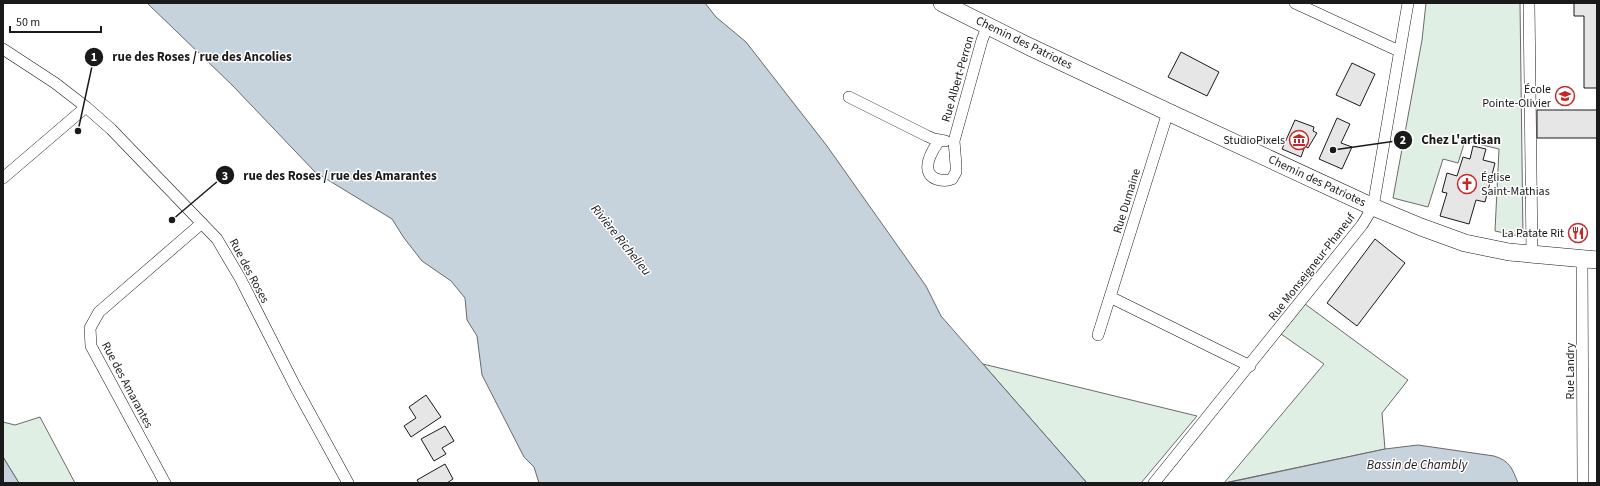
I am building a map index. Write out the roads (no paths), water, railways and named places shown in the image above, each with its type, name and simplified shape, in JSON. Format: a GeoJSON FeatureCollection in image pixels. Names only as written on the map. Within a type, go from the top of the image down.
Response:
{"type":"FeatureCollection","features":[{"type":"Feature","properties":{"kind":"main road","name":"Chemin des Patriotes"},"geometry":{"type":"LineString","coordinates":[[942,3],[1168,112],[1373,207],[1465,242],[1509,252],[1590,260]]}},
{"type":"Feature","properties":{"kind":"street"},"geometry":{"type":"LineString","coordinates":[[1295,3],[1399,51]]}},
{"type":"Feature","properties":{"kind":"street","name":"Rue Monseigneur-Phaneuf"},"geometry":{"type":"LineString","coordinates":[[1154,483],[1250,366],[1362,225],[1373,207],[1408,3]]}},
{"type":"Feature","properties":{"kind":"street"},"geometry":{"type":"LineString","coordinates":[[1529,3],[1532,254]]}},
{"type":"Feature","properties":{"kind":"street","name":"Rue Albert-Perron"},"geometry":{"type":"LineString","coordinates":[[940,140],[931,154],[928,166],[931,175],[941,180],[952,179],[956,172],[954,141],[982,40],[988,25]]}},
{"type":"Feature","properties":{"kind":"street","name":"Rue des Roses"},"geometry":{"type":"LineString","coordinates":[[3,49],[55,83],[111,129],[217,239],[228,256],[296,388],[348,483]]}},
{"type":"Feature","properties":{"kind":"street","name":"Rue Albert-Perron"},"geometry":{"type":"LineString","coordinates":[[849,97],[927,136],[940,140],[954,141]]}},
{"type":"Feature","properties":{"kind":"street"},"geometry":{"type":"LineString","coordinates":[[3,178],[86,107]]}},
{"type":"Feature","properties":{"kind":"street","name":"Rue Dumaine"},"geometry":{"type":"LineString","coordinates":[[1098,335],[1168,112]]}},
{"type":"Feature","properties":{"kind":"street","name":"Rue des Amarantes"},"geometry":{"type":"LineString","coordinates":[[165,483],[91,346],[90,328],[99,312],[202,223]]}},
{"type":"Feature","properties":{"kind":"street","name":"Rue Landry"},"geometry":{"type":"LineString","coordinates":[[1583,483],[1590,260]]}},
{"type":"Feature","properties":{"kind":"street"},"geometry":{"type":"LineString","coordinates":[[1110,297],[1250,366]]}},
{"type":"Feature","properties":{"kind":"water","name":"Rivière Richelieu"},"geometry":{"type":"Polygon","coordinates":[[[147,3],[705,3],[716,17],[746,42],[827,146],[926,286],[941,316],[1087,483],[539,483],[534,467],[524,457],[482,375],[477,336],[467,320],[465,298],[451,281],[422,261],[404,238],[392,219],[315,172],[232,85],[147,3]]]}},
{"type":"Feature","properties":{"kind":"water","name":"Bassin de Chambly"},"geometry":{"type":"Polygon","coordinates":[[[1418,445],[1494,456],[1504,460],[1510,466],[1518,483],[1226,483],[1385,449],[1418,445]]]}},
{"type":"Feature","properties":{"kind":"water"},"geometry":{"type":"Polygon","coordinates":[[[3,457],[19,483],[3,483],[3,457]]]}},
{"type":"Feature","properties":{"kind":"place","name":"École Pointe-Olivier"},"geometry":{"type":"Point","coordinates":[1565,96]}},
{"type":"Feature","properties":{"kind":"place","name":"rue des Roses / rue des Ancolies"},"geometry":{"type":"Point","coordinates":[78,131]}},
{"type":"Feature","properties":{"kind":"place","name":"StudioPixels"},"geometry":{"type":"Point","coordinates":[1299,140]}},
{"type":"Feature","properties":{"kind":"place","name":"Chez L'artisan"},"geometry":{"type":"Point","coordinates":[1333,150]}},
{"type":"Feature","properties":{"kind":"place","name":"Église Saint-Mathias"},"geometry":{"type":"Point","coordinates":[1467,184]}},
{"type":"Feature","properties":{"kind":"place","name":"rue des Roses / rue des Amarantes"},"geometry":{"type":"Point","coordinates":[172,220]}},
{"type":"Feature","properties":{"kind":"place","name":"La Patate Rit"},"geometry":{"type":"Point","coordinates":[1578,233]}}]}
